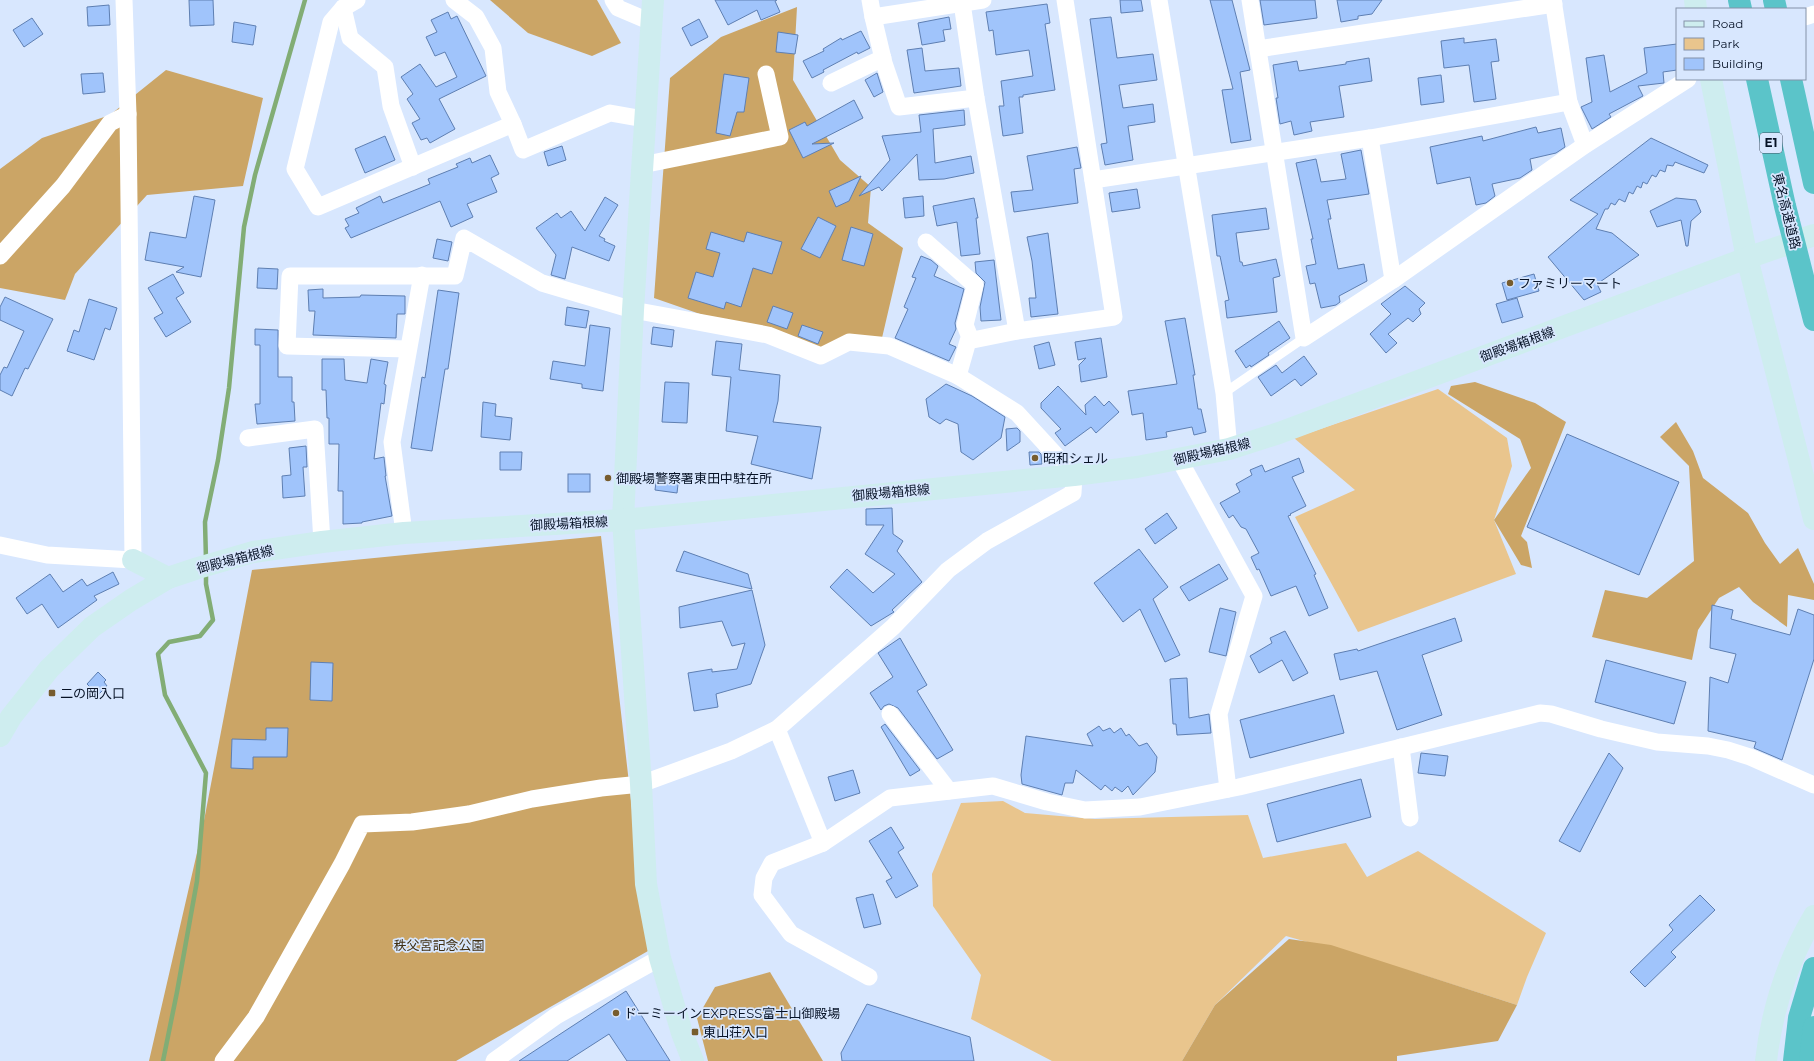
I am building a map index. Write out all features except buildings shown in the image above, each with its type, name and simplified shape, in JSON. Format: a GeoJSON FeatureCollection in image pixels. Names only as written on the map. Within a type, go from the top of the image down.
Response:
{"type":"FeatureCollection","features":[{"type":"Feature","properties":{"kind":"highway","name":"東名高速道路"},"geometry":{"type":"LineString","coordinates":[[1757,80],[1785,206],[1814,320]]}},
{"type":"Feature","properties":{"kind":"highway"},"geometry":{"type":"LineString","coordinates":[[1791,80],[1814,183]]}},
{"type":"Feature","properties":{"kind":"highway"},"geometry":{"type":"LineString","coordinates":[[1804,142],[1814,165]]}},
{"type":"Feature","properties":{"kind":"highway"},"geometry":{"type":"LineString","coordinates":[[1794,1061],[1799,1018],[1814,968]]}},
{"type":"Feature","properties":{"kind":"highway"},"geometry":{"type":"LineString","coordinates":[[1810,1061],[1814,1027]]}},
{"type":"Feature","properties":{"kind":"main road"},"geometry":{"type":"LineString","coordinates":[[653,0],[644,119],[623,520],[641,784],[646,884],[660,958],[682,1033],[694,1061]]}},
{"type":"Feature","properties":{"kind":"main road"},"geometry":{"type":"LineString","coordinates":[[1711,80],[1747,258],[1814,519]]}},
{"type":"Feature","properties":{"kind":"main road","name":"御殿場箱根線"},"geometry":{"type":"LineString","coordinates":[[0,736],[10,717],[49,669],[92,627],[131,600],[168,578],[254,552],[322,542],[404,533],[623,520],[1074,475],[1137,467],[1229,449],[1279,433],[1747,258],[1814,235]]}},
{"type":"Feature","properties":{"kind":"main road"},"geometry":{"type":"LineString","coordinates":[[133,560],[168,578]]}},
{"type":"Feature","properties":{"kind":"main road"},"geometry":{"type":"LineString","coordinates":[[1766,1061],[1776,1005],[1800,939],[1814,916]]}},
{"type":"Feature","properties":{"kind":"street"},"geometry":{"type":"LineString","coordinates":[[0,546],[47,555],[133,560],[128,114],[124,0]]}},
{"type":"Feature","properties":{"kind":"street"},"geometry":{"type":"LineString","coordinates":[[357,0],[343,8],[331,22],[295,169],[318,208],[513,124]]}},
{"type":"Feature","properties":{"kind":"street"},"geometry":{"type":"LineString","coordinates":[[454,0],[476,17],[493,48],[498,92],[523,150],[610,112],[644,119]]}},
{"type":"Feature","properties":{"kind":"street"},"geometry":{"type":"LineString","coordinates":[[613,0],[618,8],[651,22]]}},
{"type":"Feature","properties":{"kind":"street"},"geometry":{"type":"LineString","coordinates":[[870,0],[872,17],[883,58],[899,107],[976,98]]}},
{"type":"Feature","properties":{"kind":"street"},"geometry":{"type":"LineString","coordinates":[[872,17],[983,0]]}},
{"type":"Feature","properties":{"kind":"street"},"geometry":{"type":"LineString","coordinates":[[958,376],[968,341],[1017,331],[1114,318],[1065,0]]}},
{"type":"Feature","properties":{"kind":"street"},"geometry":{"type":"LineString","coordinates":[[1159,0],[1224,393],[1229,449]]}},
{"type":"Feature","properties":{"kind":"street"},"geometry":{"type":"LineString","coordinates":[[1250,0],[1304,338],[1393,280],[1585,145],[1686,80]]}},
{"type":"Feature","properties":{"kind":"street"},"geometry":{"type":"LineString","coordinates":[[1258,49],[1553,2],[1569,102],[1585,145]]}},
{"type":"Feature","properties":{"kind":"street"},"geometry":{"type":"LineString","coordinates":[[962,3],[976,98],[1017,331]]}},
{"type":"Feature","properties":{"kind":"street"},"geometry":{"type":"LineString","coordinates":[[343,8],[350,38],[385,67],[391,106],[413,167]]}},
{"type":"Feature","properties":{"kind":"street"},"geometry":{"type":"LineString","coordinates":[[831,82],[883,58]]}},
{"type":"Feature","properties":{"kind":"street"},"geometry":{"type":"LineString","coordinates":[[642,166],[780,137],[766,74]]}},
{"type":"Feature","properties":{"kind":"street"},"geometry":{"type":"LineString","coordinates":[[1093,180],[1370,138],[1569,102]]}},
{"type":"Feature","properties":{"kind":"street"},"geometry":{"type":"LineString","coordinates":[[0,256],[63,186],[110,123],[128,114]]}},
{"type":"Feature","properties":{"kind":"street"},"geometry":{"type":"LineString","coordinates":[[1370,138],[1393,280]]}},
{"type":"Feature","properties":{"kind":"street"},"geometry":{"type":"LineString","coordinates":[[223,1061],[256,1017],[342,864],[362,824],[412,822],[470,814],[532,799],[601,788],[641,784],[731,751],[777,729],[893,627],[948,570],[987,541],[1073,493],[1074,475],[1017,413],[958,376],[889,346],[849,342],[821,356],[768,335],[633,310],[542,283],[464,238],[455,276],[290,276],[287,346],[408,349]]}},
{"type":"Feature","properties":{"kind":"street"},"geometry":{"type":"LineString","coordinates":[[926,242],[975,285],[965,325],[971,340]]}},
{"type":"Feature","properties":{"kind":"street"},"geometry":{"type":"LineString","coordinates":[[404,533],[392,442],[422,275]]}},
{"type":"Feature","properties":{"kind":"street"},"geometry":{"type":"LineString","coordinates":[[248,438],[315,430],[322,542]]}},
{"type":"Feature","properties":{"kind":"street"},"geometry":{"type":"LineString","coordinates":[[1179,459],[1254,596],[1219,714],[1228,789]]}},
{"type":"Feature","properties":{"kind":"street"},"geometry":{"type":"LineString","coordinates":[[869,978],[791,934],[762,895],[764,878],[772,863],[823,843],[890,798],[993,786],[1047,802],[1085,810],[1140,807],[1228,789],[1540,713],[1551,714],[1601,729],[1657,742],[1708,746],[1728,750],[1750,757],[1814,785]]}},
{"type":"Feature","properties":{"kind":"street"},"geometry":{"type":"LineString","coordinates":[[890,714],[949,791]]}},
{"type":"Feature","properties":{"kind":"street"},"geometry":{"type":"LineString","coordinates":[[777,729],[823,843]]}},
{"type":"Feature","properties":{"kind":"street"},"geometry":{"type":"LineString","coordinates":[[1401,747],[1410,818]]}},
{"type":"Feature","properties":{"kind":"street"},"geometry":{"type":"LineString","coordinates":[[494,1061],[556,1016],[660,958]]}},
{"type":"Feature","properties":{"kind":"lane"},"geometry":{"type":"LineString","coordinates":[[1224,393],[1304,338]]}},
{"type":"Feature","properties":{"kind":"green space"},"geometry":{"type":"Polygon","coordinates":[[[490,0],[597,0],[621,43],[592,56],[528,33],[490,0]]]}},
{"type":"Feature","properties":{"kind":"green space"},"geometry":{"type":"Polygon","coordinates":[[[797,7],[793,80],[840,160],[871,187],[868,223],[903,248],[882,338],[821,356],[654,298],[670,78],[721,37],[797,7]]]}},
{"type":"Feature","properties":{"kind":"green space"},"geometry":{"type":"Polygon","coordinates":[[[166,70],[263,98],[243,186],[147,195],[75,274],[65,300],[0,288],[0,169],[42,138],[110,115],[166,70]]]}},
{"type":"Feature","properties":{"kind":"green space"},"geometry":{"type":"Polygon","coordinates":[[[1475,382],[1535,403],[1566,422],[1521,536],[1527,542],[1532,568],[1521,565],[1494,520],[1531,468],[1520,439],[1448,394],[1451,386],[1475,382]]]}},
{"type":"Feature","properties":{"kind":"green space"},"geometry":{"type":"Polygon","coordinates":[[[1438,389],[1507,438],[1512,466],[1494,520],[1516,574],[1358,632],[1295,517],[1355,490],[1294,438],[1438,389]]]}},
{"type":"Feature","properties":{"kind":"green space"},"geometry":{"type":"Polygon","coordinates":[[[1676,422],[1693,451],[1703,478],[1748,513],[1765,543],[1780,564],[1798,548],[1814,584],[1814,600],[1788,595],[1787,627],[1753,602],[1739,587],[1719,598],[1698,630],[1692,660],[1592,637],[1605,590],[1647,598],[1694,561],[1689,466],[1660,437],[1676,422]]]}},
{"type":"Feature","properties":{"kind":"green space","name":"秩父宮記念公園"},"geometry":{"type":"Polygon","coordinates":[[[601,536],[648,951],[456,1061],[149,1061],[202,831],[252,570],[601,536]]]}},
{"type":"Feature","properties":{"kind":"green space"},"geometry":{"type":"Polygon","coordinates":[[[1003,801],[1025,813],[1095,819],[1248,815],[1263,858],[1346,843],[1367,877],[1418,851],[1546,933],[1517,1005],[1420,974],[1286,936],[1215,1005],[1182,1061],[1052,1061],[971,1019],[981,975],[933,906],[932,874],[961,803],[1003,801]]]}},
{"type":"Feature","properties":{"kind":"green space"},"geometry":{"type":"Polygon","coordinates":[[[1289,939],[1331,945],[1517,1005],[1498,1041],[1397,1056],[1397,1061],[1182,1061],[1215,1005],[1289,939]]]}},
{"type":"Feature","properties":{"kind":"green space"},"geometry":{"type":"Polygon","coordinates":[[[770,972],[823,1061],[708,1061],[697,1018],[715,987],[770,972]]]}},
{"type":"Feature","properties":{"kind":"waterway"},"geometry":{"type":"LineString","coordinates":[[206,560],[205,522],[218,460],[229,388],[244,227],[255,175],[305,0]]}},
{"type":"Feature","properties":{"kind":"waterway"},"geometry":{"type":"LineString","coordinates":[[163,1061],[197,881],[206,773],[165,695],[158,654],[169,642],[200,636],[213,620],[206,584],[206,572]]}},
{"type":"Feature","properties":{"kind":"place","name":"ファミリーマート"},"geometry":{"type":"Point","coordinates":[1510,283]}},
{"type":"Feature","properties":{"kind":"place","name":"昭和シェル"},"geometry":{"type":"Point","coordinates":[1035,458]}},
{"type":"Feature","properties":{"kind":"place","name":"御殿場警察署東田中駐在所"},"geometry":{"type":"Point","coordinates":[608,478]}},
{"type":"Feature","properties":{"kind":"place","name":"二の岡入口"},"geometry":{"type":"Point","coordinates":[52,693]}},
{"type":"Feature","properties":{"kind":"place","name":"ドーミーインEXPRESS富士山御殿場"},"geometry":{"type":"Point","coordinates":[616,1013]}},
{"type":"Feature","properties":{"kind":"place","name":"東山荘入口"},"geometry":{"type":"Point","coordinates":[695,1032]}}]}
